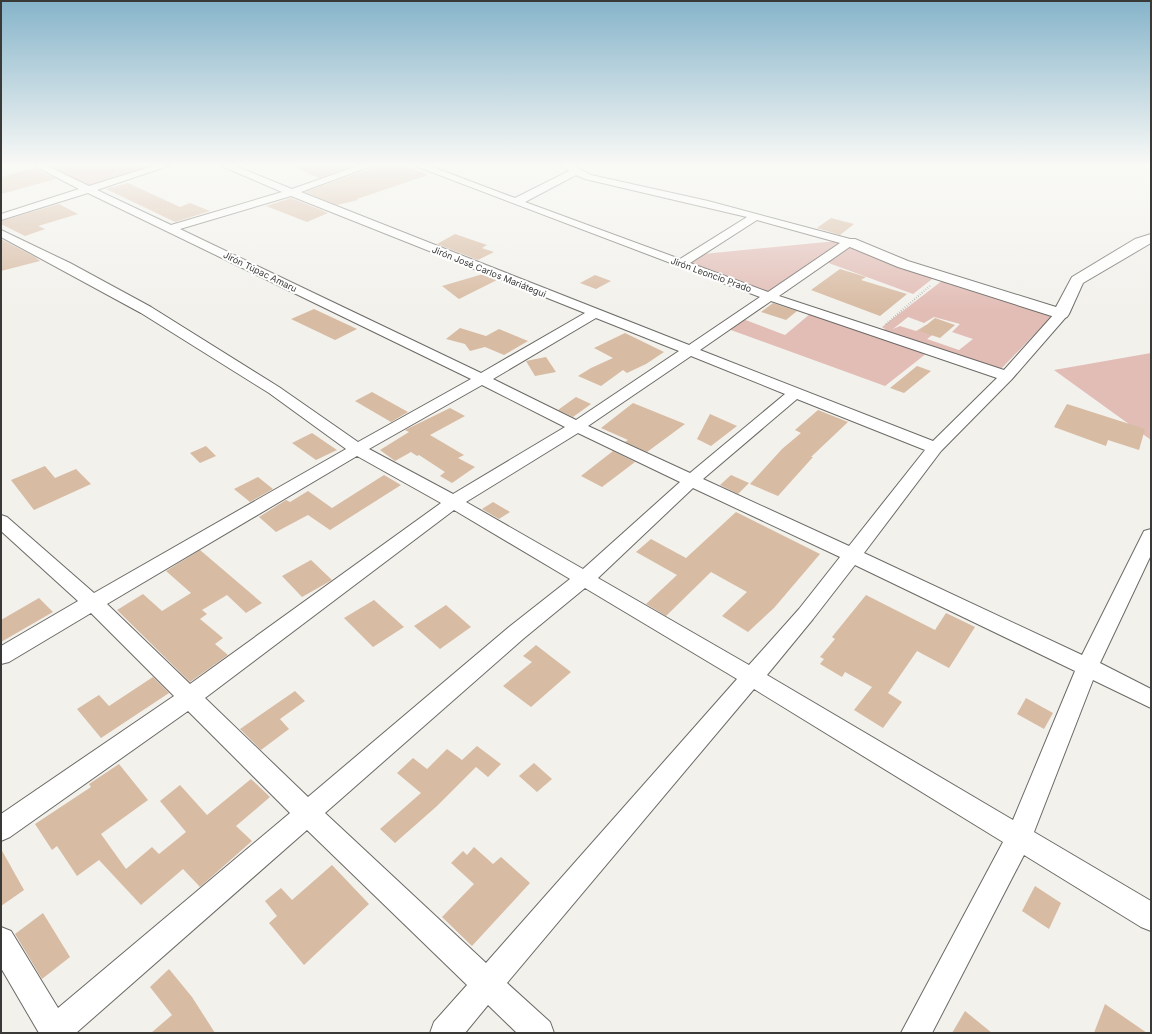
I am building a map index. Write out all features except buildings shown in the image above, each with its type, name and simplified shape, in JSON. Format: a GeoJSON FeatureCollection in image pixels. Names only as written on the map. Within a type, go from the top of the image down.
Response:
{"type":"FeatureCollection","features":[{"type":"Feature","properties":{"kind":"street"},"geometry":{"type":"LineString","coordinates":[[1,218],[17,213]]}},
{"type":"Feature","properties":{"kind":"street","name":"Jirón Túpac Amaru"},"geometry":{"type":"LineString","coordinates":[[137,213],[482,379],[577,427],[1016,632],[1151,699]]}},
{"type":"Feature","properties":{"kind":"street"},"geometry":{"type":"LineString","coordinates":[[170,229],[222,213]]}},
{"type":"Feature","properties":{"kind":"street","name":"Jirón José Carlos Mariátegui"},"geometry":{"type":"LineString","coordinates":[[344,213],[593,314],[935,448]]}},
{"type":"Feature","properties":{"kind":"street","name":"Jirón Leoncio Prado"},"geometry":{"type":"LineString","coordinates":[[546,213],[770,297],[1006,376]]}},
{"type":"Feature","properties":{"kind":"street"},"geometry":{"type":"LineString","coordinates":[[744,213],[850,242],[903,264],[1061,314]]}},
{"type":"Feature","properties":{"kind":"street"},"geometry":{"type":"LineString","coordinates":[[681,264],[756,216]]}},
{"type":"Feature","properties":{"kind":"street"},"geometry":{"type":"LineString","coordinates":[[1,233],[66,266],[188,336],[274,390],[357,449],[453,502],[752,677],[1018,839],[1151,917]]}},
{"type":"Feature","properties":{"kind":"street"},"geometry":{"type":"LineString","coordinates":[[445,1033],[639,810],[806,614],[850,555],[935,448],[1006,376],[1061,314],[1077,280],[1140,242],[1151,238]]}},
{"type":"Feature","properties":{"kind":"street"},"geometry":{"type":"LineString","coordinates":[[1,829],[190,697],[453,502],[577,427],[850,242]]}},
{"type":"Feature","properties":{"kind":"street"},"geometry":{"type":"LineString","coordinates":[[1,656],[593,314]]}},
{"type":"Feature","properties":{"kind":"street"},"geometry":{"type":"LineString","coordinates":[[1,941],[56,1032],[306,812],[459,684],[516,633],[584,579],[692,480],[795,394]]}},
{"type":"Feature","properties":{"kind":"street"},"geometry":{"type":"LineString","coordinates":[[1,521],[93,603],[306,812],[539,1033]]}},
{"type":"Feature","properties":{"kind":"street"},"geometry":{"type":"LineString","coordinates":[[916,1033],[1018,839],[1087,667],[1151,535]]}},
{"type":"Feature","properties":{"kind":"path"},"geometry":{"type":"LineString","coordinates":[[878,333],[882,327],[941,276]]}},
{"type":"Feature","properties":{"kind":"shaded area"},"geometry":{"type":"Polygon","coordinates":[[[826,242],[845,242],[768,292],[689,262],[703,254],[826,242]]]}},
{"type":"Feature","properties":{"kind":"shaded area"},"geometry":{"type":"Polygon","coordinates":[[[852,245],[936,276],[913,294],[826,262],[852,245]]]}},
{"type":"Feature","properties":{"kind":"shaded area"},"geometry":{"type":"Polygon","coordinates":[[[943,280],[1054,314],[1000,370],[881,331],[885,329],[882,327],[943,280]],[[908,317],[893,329],[900,326],[916,331],[926,325],[939,330],[927,339],[959,350],[973,339],[952,332],[960,324],[934,317],[924,323],[908,317]]]}},
{"type":"Feature","properties":{"kind":"shaded area"},"geometry":{"type":"Polygon","coordinates":[[[810,314],[927,353],[885,386],[728,329],[743,319],[785,335],[810,314]]]}},
{"type":"Feature","properties":{"kind":"shaded area"},"geometry":{"type":"Polygon","coordinates":[[[1151,353],[1151,440],[1054,370],[1151,353]]]}}]}
